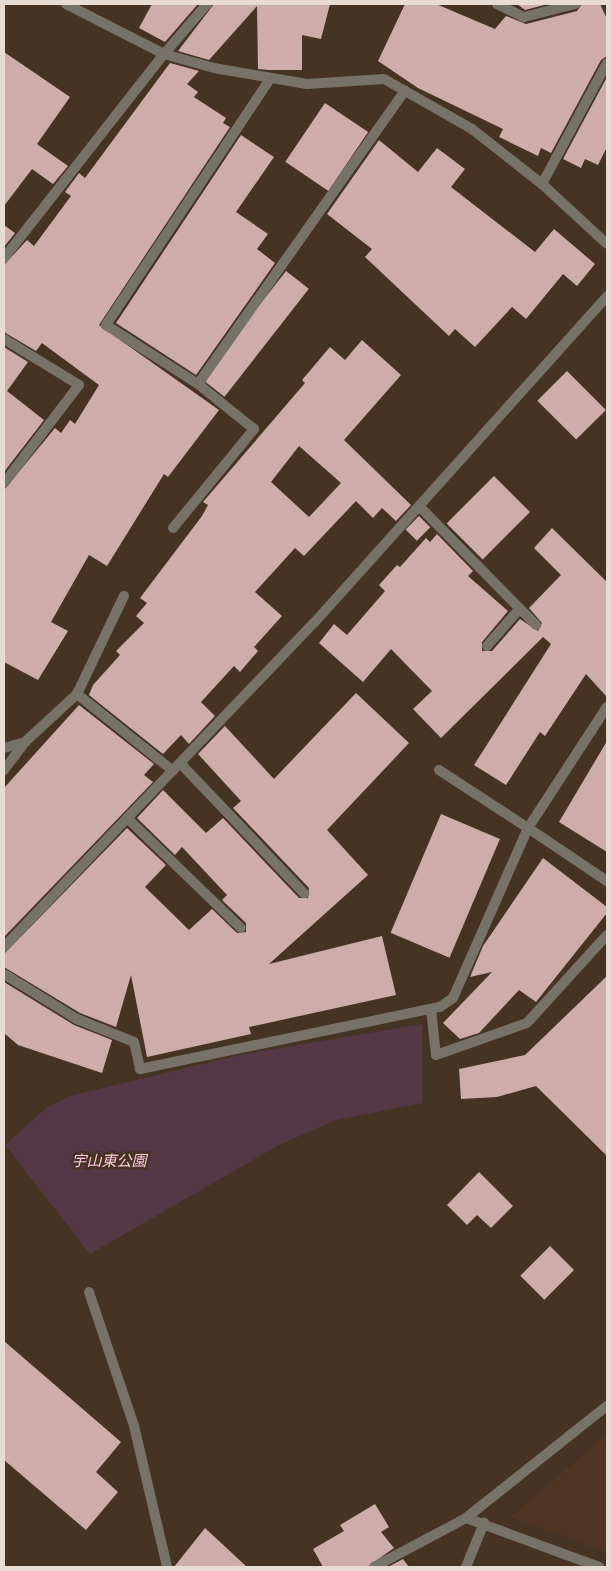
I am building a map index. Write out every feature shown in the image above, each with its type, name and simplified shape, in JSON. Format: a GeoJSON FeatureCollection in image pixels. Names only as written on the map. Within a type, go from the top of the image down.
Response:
{"type":"FeatureCollection","features":[{"type":"Feature","properties":{"kind":"street"},"geometry":{"type":"LineString","coordinates":[[66,4],[164,54],[270,79],[307,84],[384,79],[472,130],[542,184],[607,244]]}},
{"type":"Feature","properties":{"kind":"street"},"geometry":{"type":"LineString","coordinates":[[4,258],[164,54],[207,4]]}},
{"type":"Feature","properties":{"kind":"street"},"geometry":{"type":"LineString","coordinates":[[497,4],[524,17],[575,4]]}},
{"type":"Feature","properties":{"kind":"street"},"geometry":{"type":"LineString","coordinates":[[542,184],[607,63]]}},
{"type":"Feature","properties":{"kind":"street"},"geometry":{"type":"LineString","coordinates":[[173,528],[254,429],[198,384],[106,326],[270,79]]}},
{"type":"Feature","properties":{"kind":"street"},"geometry":{"type":"LineString","coordinates":[[198,384],[405,91]]}},
{"type":"Feature","properties":{"kind":"street"},"geometry":{"type":"LineString","coordinates":[[4,947],[176,767],[419,506],[607,296]]}},
{"type":"Feature","properties":{"kind":"street"},"geometry":{"type":"LineString","coordinates":[[4,339],[79,385],[4,483]]}},
{"type":"Feature","properties":{"kind":"street"},"geometry":{"type":"LineString","coordinates":[[419,506],[536,625]]}},
{"type":"Feature","properties":{"kind":"street"},"geometry":{"type":"LineString","coordinates":[[4,770],[26,742],[77,694],[124,596]]}},
{"type":"Feature","properties":{"kind":"street"},"geometry":{"type":"LineString","coordinates":[[487,646],[520,608]]}},
{"type":"Feature","properties":{"kind":"street"},"geometry":{"type":"LineString","coordinates":[[77,694],[176,767],[304,893]]}},
{"type":"Feature","properties":{"kind":"street"},"geometry":{"type":"LineString","coordinates":[[4,974],[77,1019],[134,1042],[140,1069],[431,1008],[453,998],[528,828],[607,707]]}},
{"type":"Feature","properties":{"kind":"street"},"geometry":{"type":"LineString","coordinates":[[4,748],[26,742]]}},
{"type":"Feature","properties":{"kind":"street"},"geometry":{"type":"LineString","coordinates":[[439,770],[607,881]]}},
{"type":"Feature","properties":{"kind":"street"},"geometry":{"type":"LineString","coordinates":[[127,818],[241,928]]}},
{"type":"Feature","properties":{"kind":"street"},"geometry":{"type":"LineString","coordinates":[[431,1008],[436,1055],[527,1023],[607,935]]}},
{"type":"Feature","properties":{"kind":"street"},"geometry":{"type":"LineString","coordinates":[[89,1292],[134,1426],[167,1567]]}},
{"type":"Feature","properties":{"kind":"street"},"geometry":{"type":"LineString","coordinates":[[374,1567],[466,1518],[607,1406]]}},
{"type":"Feature","properties":{"kind":"street"},"geometry":{"type":"LineString","coordinates":[[466,1518],[600,1567]]}},
{"type":"Feature","properties":{"kind":"street"},"geometry":{"type":"LineString","coordinates":[[466,1567],[484,1524]]}},
{"type":"Feature","properties":{"kind":"shaded area"},"geometry":{"type":"Polygon","coordinates":[[[607,1435],[607,1553],[510,1517],[607,1435]]]}},
{"type":"Feature","properties":{"kind":"green space","name":"宇山東公園"},"geometry":{"type":"Polygon","coordinates":[[[422,1024],[422,1103],[336,1120],[279,1145],[90,1254],[5,1145],[47,1107],[70,1096],[240,1055],[422,1024]]]}},
{"type":"Feature","properties":{"kind":"building"},"geometry":{"type":"Polygon","coordinates":[[[152,4],[198,4],[165,42],[139,28],[152,4]]]}},
{"type":"Feature","properties":{"kind":"building"},"geometry":{"type":"Polygon","coordinates":[[[214,4],[330,4],[321,39],[302,35],[302,70],[269,70],[258,69],[257,6],[209,60],[178,51],[214,4]]]}},
{"type":"Feature","properties":{"kind":"building"},"geometry":{"type":"Polygon","coordinates":[[[405,4],[436,4],[495,29],[506,16],[526,24],[577,11],[582,4],[600,4],[607,19],[607,56],[601,60],[551,153],[541,148],[538,156],[499,137],[503,129],[418,88],[378,61],[405,4]]]}},
{"type":"Feature","properties":{"kind":"building"},"geometry":{"type":"Polygon","coordinates":[[[517,4],[548,4],[525,10],[517,4]]]}},
{"type":"Feature","properties":{"kind":"building"},"geometry":{"type":"Polygon","coordinates":[[[4,52],[70,97],[37,144],[68,166],[53,184],[32,169],[4,206],[4,52]]]}},
{"type":"Feature","properties":{"kind":"building"},"geometry":{"type":"Polygon","coordinates":[[[170,63],[199,71],[187,84],[198,92],[194,97],[226,118],[223,123],[230,127],[99,325],[219,410],[168,477],[164,474],[107,566],[89,555],[51,622],[68,631],[38,680],[4,662],[4,490],[55,428],[61,433],[70,420],[75,424],[99,385],[42,343],[36,351],[4,332],[4,265],[27,240],[34,246],[71,196],[65,192],[79,173],[85,178],[170,63]]]}},
{"type":"Feature","properties":{"kind":"building"},"geometry":{"type":"Polygon","coordinates":[[[607,77],[607,147],[598,165],[585,159],[581,168],[563,159],[607,77]]]}},
{"type":"Feature","properties":{"kind":"building"},"geometry":{"type":"Polygon","coordinates":[[[325,103],[368,132],[328,191],[285,162],[325,103]]]}},
{"type":"Feature","properties":{"kind":"building"},"geometry":{"type":"Polygon","coordinates":[[[241,135],[274,157],[236,212],[268,234],[257,249],[275,263],[196,375],[116,323],[241,135]]]}},
{"type":"Feature","properties":{"kind":"building"},"geometry":{"type":"Polygon","coordinates":[[[379,140],[418,172],[437,148],[465,169],[451,187],[535,252],[554,229],[595,264],[577,286],[563,274],[526,319],[512,307],[475,347],[455,329],[449,336],[365,257],[372,249],[327,214],[379,140]]]}},
{"type":"Feature","properties":{"kind":"building"},"geometry":{"type":"Polygon","coordinates":[[[4,225],[15,233],[4,247],[4,225]]]}},
{"type":"Feature","properties":{"kind":"building"},"geometry":{"type":"Polygon","coordinates":[[[286,271],[309,289],[225,397],[202,379],[286,271]]]}},
{"type":"Feature","properties":{"kind":"building"},"geometry":{"type":"Polygon","coordinates":[[[362,340],[401,375],[344,440],[411,505],[396,521],[382,508],[373,518],[356,501],[304,556],[295,548],[255,592],[282,616],[254,647],[258,651],[240,672],[234,666],[201,702],[215,716],[189,744],[181,735],[163,754],[89,695],[93,685],[120,655],[116,651],[144,623],[136,616],[147,603],[140,598],[202,516],[208,505],[203,502],[305,383],[302,380],[330,347],[345,360],[362,340]],[[299,446],[271,482],[309,517],[341,483],[299,446]]]}},
{"type":"Feature","properties":{"kind":"building"},"geometry":{"type":"Polygon","coordinates":[[[4,347],[28,362],[7,391],[44,420],[4,472],[4,347]]]}},
{"type":"Feature","properties":{"kind":"building"},"geometry":{"type":"Polygon","coordinates":[[[567,371],[606,410],[576,440],[537,401],[567,371]]]}},
{"type":"Feature","properties":{"kind":"building"},"geometry":{"type":"Polygon","coordinates":[[[494,476],[530,512],[483,559],[447,523],[494,476]]]}},
{"type":"Feature","properties":{"kind":"building"},"geometry":{"type":"Polygon","coordinates":[[[419,516],[430,527],[417,541],[406,529],[419,516]]]}},
{"type":"Feature","properties":{"kind":"building"},"geometry":{"type":"Polygon","coordinates":[[[552,528],[607,582],[607,697],[586,674],[545,736],[540,732],[506,785],[474,765],[551,644],[543,637],[441,738],[413,709],[432,691],[391,649],[363,682],[319,643],[334,624],[347,635],[385,591],[379,585],[397,565],[400,567],[426,538],[430,542],[437,534],[473,571],[468,576],[508,611],[482,642],[482,651],[492,651],[520,619],[538,631],[542,623],[529,608],[561,575],[534,548],[552,528]]]}},
{"type":"Feature","properties":{"kind":"building"},"geometry":{"type":"Polygon","coordinates":[[[356,693],[409,743],[327,830],[368,875],[269,964],[382,936],[396,995],[249,1027],[251,1034],[147,1057],[131,975],[116,1027],[80,1013],[4,967],[4,954],[127,828],[166,865],[145,887],[189,930],[212,909],[237,933],[246,932],[246,923],[222,900],[227,895],[182,847],[175,855],[137,818],[163,790],[206,833],[223,818],[299,898],[308,898],[309,888],[233,808],[241,801],[198,754],[225,726],[274,779],[356,693]]]}},
{"type":"Feature","properties":{"kind":"building"},"geometry":{"type":"Polygon","coordinates":[[[79,705],[154,764],[144,775],[153,782],[4,937],[4,788],[79,705]]]}},
{"type":"Feature","properties":{"kind":"building"},"geometry":{"type":"Polygon","coordinates":[[[607,741],[607,852],[559,822],[607,741]]]}},
{"type":"Feature","properties":{"kind":"building"},"geometry":{"type":"Polygon","coordinates":[[[441,814],[500,839],[450,958],[391,933],[441,814]]]}},
{"type":"Feature","properties":{"kind":"building"},"geometry":{"type":"Polygon","coordinates":[[[543,858],[607,907],[607,913],[536,1002],[519,990],[479,1033],[460,1039],[443,1023],[492,972],[470,977],[483,946],[543,858]]]}},
{"type":"Feature","properties":{"kind":"building"},"geometry":{"type":"Polygon","coordinates":[[[607,976],[607,1156],[536,1086],[497,1097],[461,1099],[459,1069],[525,1055],[607,976]]]}},
{"type":"Feature","properties":{"kind":"building"},"geometry":{"type":"Polygon","coordinates":[[[4,982],[74,1025],[112,1040],[102,1073],[18,1045],[4,1033],[4,982]]]}},
{"type":"Feature","properties":{"kind":"building"},"geometry":{"type":"Polygon","coordinates":[[[479,1172],[513,1206],[491,1228],[477,1215],[467,1225],[447,1205],[479,1172]]]}},
{"type":"Feature","properties":{"kind":"building"},"geometry":{"type":"Polygon","coordinates":[[[550,1246],[574,1270],[544,1300],[520,1276],[550,1246]]]}},
{"type":"Feature","properties":{"kind":"building"},"geometry":{"type":"Polygon","coordinates":[[[4,1341],[121,1442],[96,1472],[118,1492],[86,1530],[4,1460],[4,1341]]]}},
{"type":"Feature","properties":{"kind":"building"},"geometry":{"type":"Polygon","coordinates":[[[375,1504],[389,1527],[381,1532],[394,1548],[367,1567],[323,1567],[313,1549],[344,1531],[340,1525],[375,1504]]]}},
{"type":"Feature","properties":{"kind":"building"},"geometry":{"type":"Polygon","coordinates":[[[205,1528],[247,1567],[174,1567],[205,1528]]]}},
{"type":"Feature","properties":{"kind":"building"},"geometry":{"type":"Polygon","coordinates":[[[403,1559],[409,1567],[388,1567],[403,1559]]]}}]}
